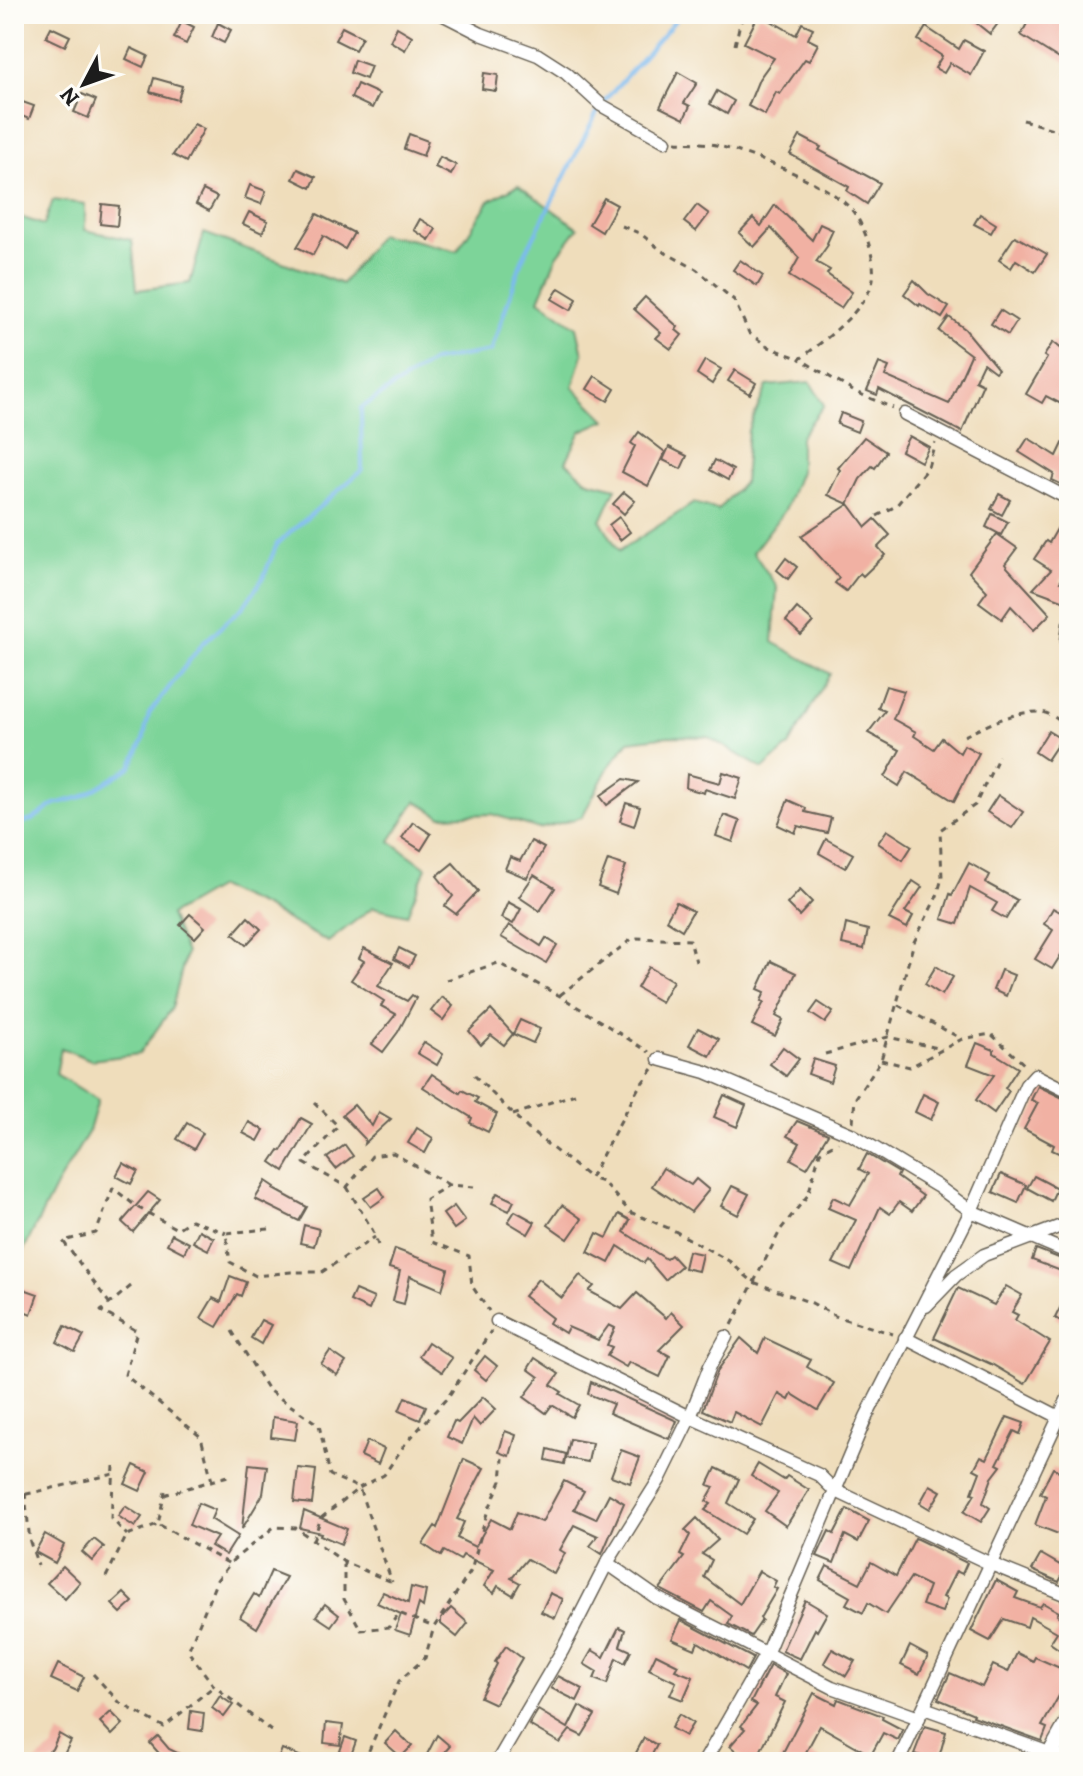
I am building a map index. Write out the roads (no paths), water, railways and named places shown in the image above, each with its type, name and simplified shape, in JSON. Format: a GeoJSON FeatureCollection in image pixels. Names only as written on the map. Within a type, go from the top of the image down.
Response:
{"type":"FeatureCollection","features":[{"type":"Feature","properties":{"kind":"street"},"geometry":{"type":"LineString","coordinates":[[442,14],[481,34],[538,55],[566,73],[601,105],[665,141]]}},
{"type":"Feature","properties":{"kind":"street"},"geometry":{"type":"LineString","coordinates":[[905,414],[1069,499]]}},
{"type":"Feature","properties":{"kind":"street"},"geometry":{"type":"LineString","coordinates":[[1067,641],[1069,624]]}},
{"type":"Feature","properties":{"kind":"street"},"geometry":{"type":"LineString","coordinates":[[659,1059],[706,1072],[851,1134],[937,1186],[971,1211],[1069,1253]]}},
{"type":"Feature","properties":{"kind":"street"},"geometry":{"type":"LineString","coordinates":[[704,1762],[767,1652],[834,1490],[905,1338],[971,1211],[1026,1085],[1035,1075],[1069,1092]]}},
{"type":"Feature","properties":{"kind":"street"},"geometry":{"type":"LineString","coordinates":[[916,1316],[956,1275],[984,1255],[1069,1223]]}},
{"type":"Feature","properties":{"kind":"street"},"geometry":{"type":"LineString","coordinates":[[497,1321],[690,1417],[819,1475],[834,1490],[991,1564],[1069,1596]]}},
{"type":"Feature","properties":{"kind":"street"},"geometry":{"type":"LineString","coordinates":[[497,1762],[562,1651],[607,1563],[659,1480],[726,1337]]}},
{"type":"Feature","properties":{"kind":"street"},"geometry":{"type":"LineString","coordinates":[[905,1338],[1064,1419]]}},
{"type":"Feature","properties":{"kind":"street"},"geometry":{"type":"LineString","coordinates":[[898,1762],[991,1564],[1064,1419],[1069,1396]]}},
{"type":"Feature","properties":{"kind":"street"},"geometry":{"type":"LineString","coordinates":[[607,1563],[657,1598],[832,1687],[922,1713],[1049,1757],[1069,1760]]}},
{"type":"Feature","properties":{"kind":"street"},"geometry":{"type":"LineString","coordinates":[[1049,1757],[1069,1721]]}},
{"type":"Feature","properties":{"kind":"waterway"},"geometry":{"type":"LineString","coordinates":[[14,825],[32,820],[55,804],[82,797],[131,767],[143,741],[149,714],[202,644],[244,606],[263,578],[277,544],[362,470],[361,408],[433,361],[491,351],[522,260],[601,105],[681,14]]}}]}
